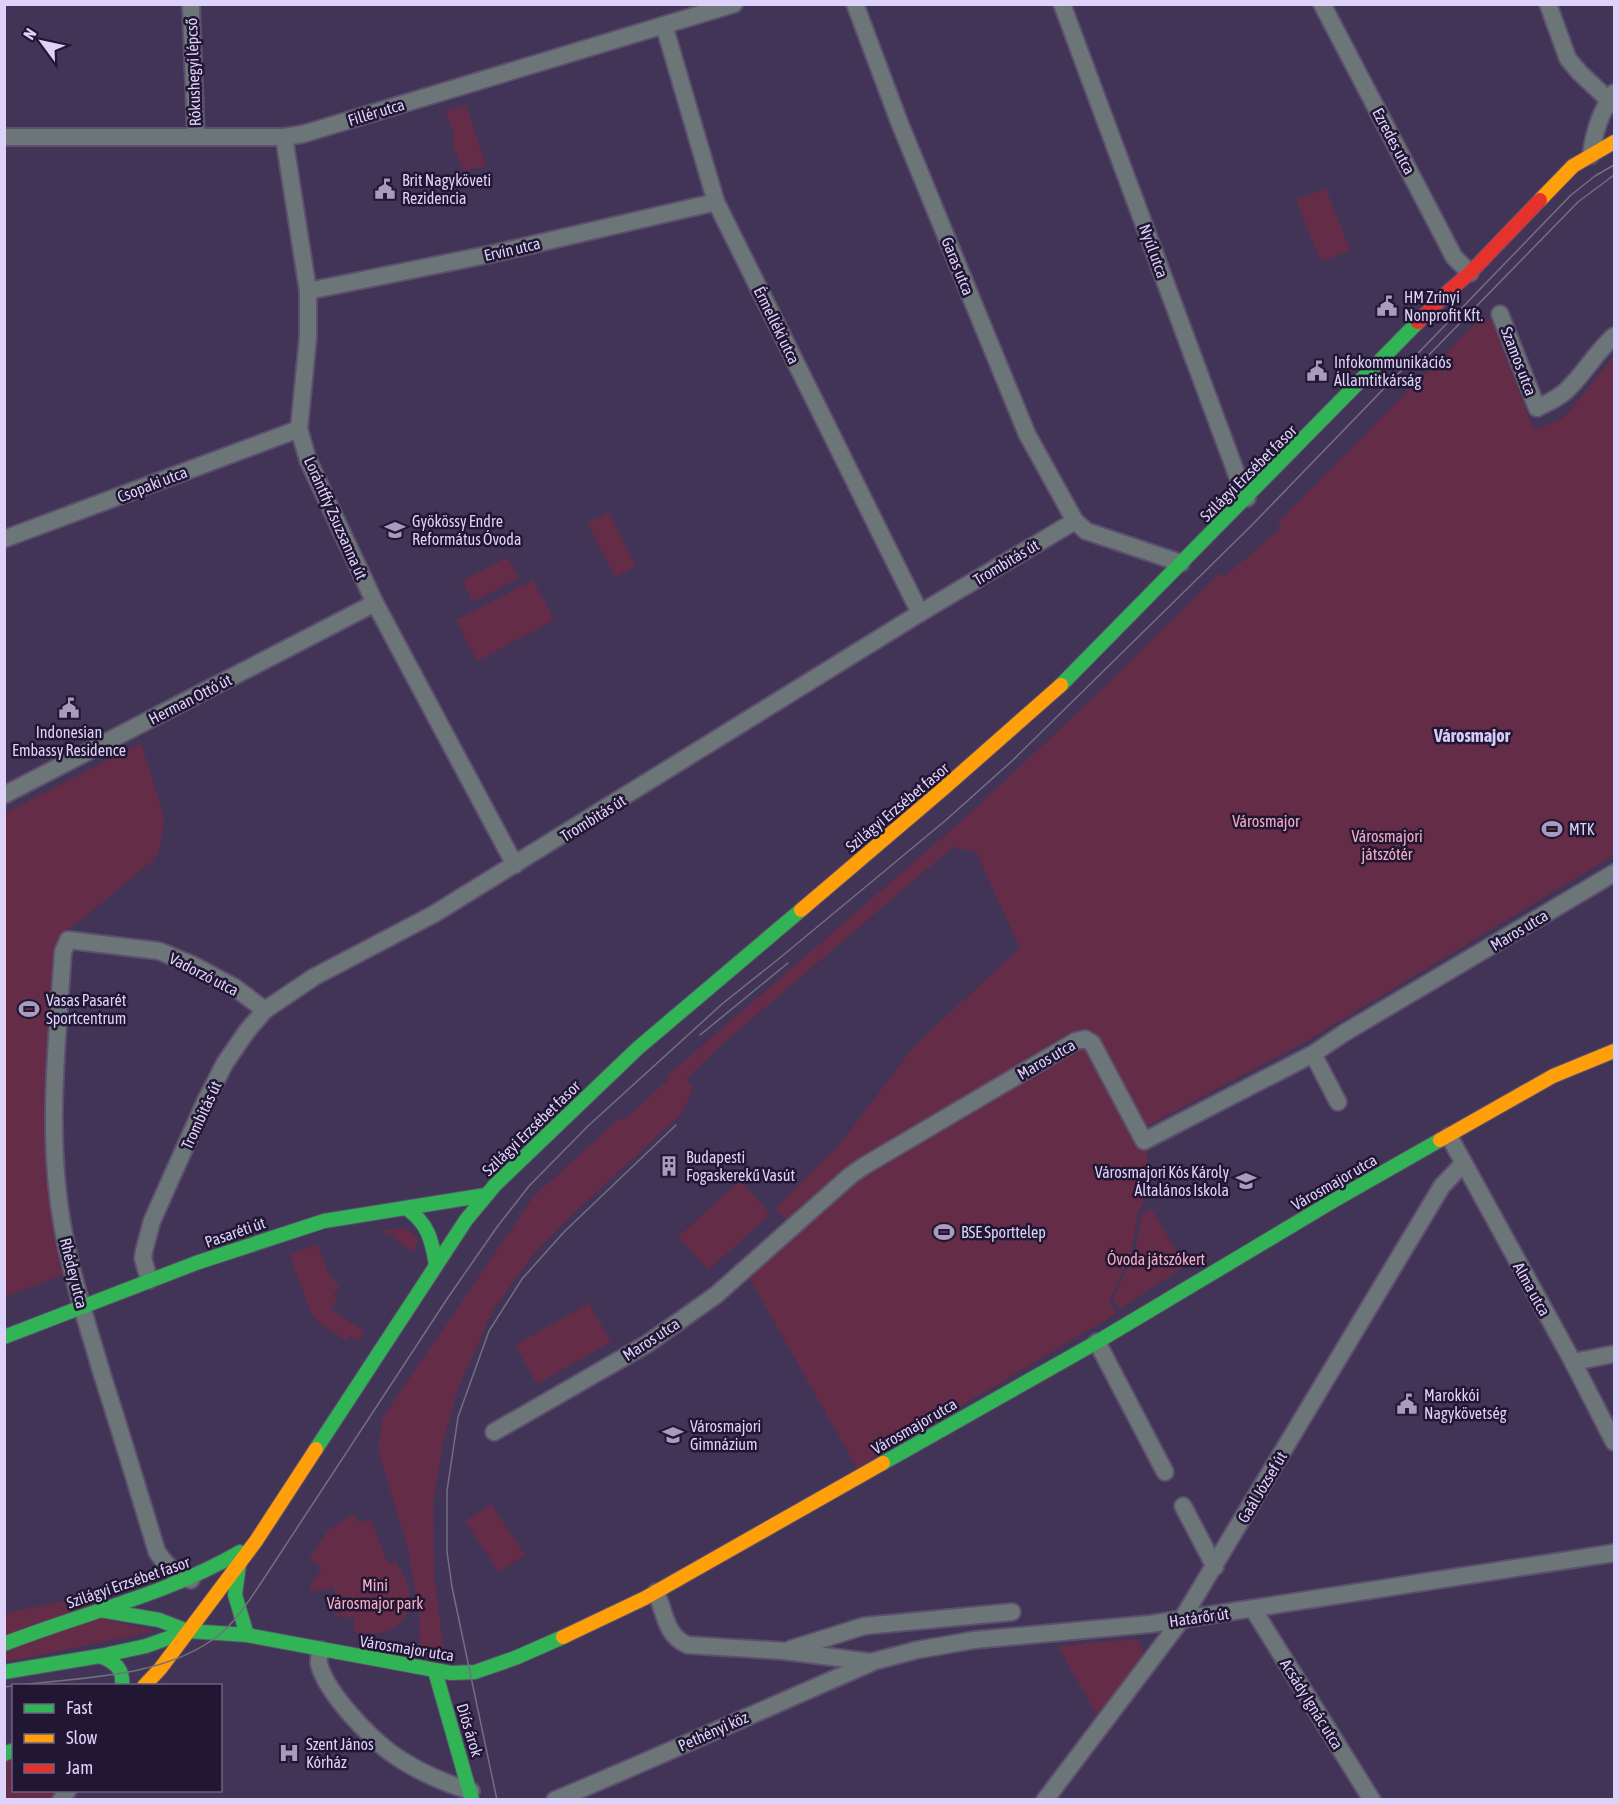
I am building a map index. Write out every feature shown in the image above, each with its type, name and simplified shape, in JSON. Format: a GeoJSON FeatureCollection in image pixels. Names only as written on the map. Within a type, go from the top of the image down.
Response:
{"type":"FeatureCollection","features":[{"type":"Feature","properties":{"kind":"main road","name":"Szilágyi Erzsébet fasor"},"geometry":{"type":"LineString","coordinates":[[146,1684],[160,1669],[256,1541],[436,1265],[486,1196],[528,1152],[638,1048],[1054,692],[1451,289],[1470,273],[1573,166],[1614,142]]}},
{"type":"Feature","properties":{"kind":"main road","name":"Városmajor utca"},"geometry":{"type":"LineString","coordinates":[[188,1631],[247,1635],[460,1674],[486,1668],[568,1635],[656,1592],[1097,1342],[1333,1201],[1553,1076],[1614,1051]]}},
{"type":"Feature","properties":{"kind":"main road","name":"Pasaréti út"},"geometry":{"type":"LineString","coordinates":[[4,1337],[149,1280],[324,1221],[486,1196]]}},
{"type":"Feature","properties":{"kind":"main road"},"geometry":{"type":"LineString","coordinates":[[406,1208],[425,1223],[430,1234],[436,1265]]}},
{"type":"Feature","properties":{"kind":"main road","name":"Szilágyi Erzsébet fasor"},"geometry":{"type":"LineString","coordinates":[[4,1644],[40,1629],[191,1580],[216,1568],[256,1541]]}},
{"type":"Feature","properties":{"kind":"main road"},"geometry":{"type":"LineString","coordinates":[[239,1563],[235,1595],[247,1635]]}},
{"type":"Feature","properties":{"kind":"main road"},"geometry":{"type":"LineString","coordinates":[[100,1610],[159,1620],[188,1631]]}},
{"type":"Feature","properties":{"kind":"main road"},"geometry":{"type":"LineString","coordinates":[[4,1672],[146,1646],[188,1631]]}},
{"type":"Feature","properties":{"kind":"main road"},"geometry":{"type":"LineString","coordinates":[[100,1656],[112,1660],[117,1665],[122,1684]]}},
{"type":"Feature","properties":{"kind":"main road","name":"Diós árok"},"geometry":{"type":"LineString","coordinates":[[435,1671],[472,1796]]}},
{"type":"Feature","properties":{"kind":"street","name":"Fillér utca"},"geometry":{"type":"LineString","coordinates":[[4,137],[284,136],[314,131],[734,4]]}},
{"type":"Feature","properties":{"kind":"street","name":"Garas utca"},"geometry":{"type":"LineString","coordinates":[[855,4],[900,124],[1028,434],[1075,521]]}},
{"type":"Feature","properties":{"kind":"street","name":"Nyúl utca"},"geometry":{"type":"LineString","coordinates":[[1062,4],[1247,498]]}},
{"type":"Feature","properties":{"kind":"street","name":"Ezredes utca"},"geometry":{"type":"LineString","coordinates":[[1322,4],[1454,257],[1470,273]]}},
{"type":"Feature","properties":{"kind":"street"},"geometry":{"type":"LineString","coordinates":[[1548,4],[1568,59],[1613,99],[1602,112],[1591,155]]}},
{"type":"Feature","properties":{"kind":"street","name":"Rókushegyi lépcső"},"geometry":{"type":"LineString","coordinates":[[190,7],[196,137]]}},
{"type":"Feature","properties":{"kind":"street","name":"Érmelléki utca"},"geometry":{"type":"LineString","coordinates":[[664,25],[716,202],[920,613]]}},
{"type":"Feature","properties":{"kind":"street","name":"Lorántffy Zsuzsanna út"},"geometry":{"type":"LineString","coordinates":[[284,136],[308,291],[308,337],[299,429],[308,460],[375,603],[515,865]]}},
{"type":"Feature","properties":{"kind":"street","name":"Ervin utca"},"geometry":{"type":"LineString","coordinates":[[308,291],[496,253],[716,202]]}},
{"type":"Feature","properties":{"kind":"street","name":"Szamos utca"},"geometry":{"type":"LineString","coordinates":[[1500,314],[1537,408],[1555,399],[1566,390],[1614,336]]}},
{"type":"Feature","properties":{"kind":"street","name":"Csopaki utca"},"geometry":{"type":"LineString","coordinates":[[4,539],[299,429]]}},
{"type":"Feature","properties":{"kind":"street"},"geometry":{"type":"LineString","coordinates":[[1075,521],[1086,531],[1181,563]]}},
{"type":"Feature","properties":{"kind":"street","name":"Trombitás út"},"geometry":{"type":"LineString","coordinates":[[149,1280],[144,1251],[152,1221],[225,1063],[265,1010],[314,977],[434,914],[920,613],[1075,521]]}},
{"type":"Feature","properties":{"kind":"street","name":"Herman Ottó út"},"geometry":{"type":"LineString","coordinates":[[4,795],[375,603]]}},
{"type":"Feature","properties":{"kind":"street","name":"Maros utca"},"geometry":{"type":"LineString","coordinates":[[494,1432],[647,1344],[716,1295],[851,1174],[1076,1041],[1085,1039],[1092,1043],[1144,1141],[1313,1053],[1614,873]]}},
{"type":"Feature","properties":{"kind":"street","name":"Vadorzó utca"},"geometry":{"type":"LineString","coordinates":[[68,940],[159,951],[203,970],[234,987],[265,1010]]}},
{"type":"Feature","properties":{"kind":"street","name":"Rhédey utca"},"geometry":{"type":"LineString","coordinates":[[68,940],[63,952],[53,1111],[57,1183],[63,1229],[82,1305],[157,1552],[168,1567],[178,1575],[191,1580]]}},
{"type":"Feature","properties":{"kind":"street"},"geometry":{"type":"LineString","coordinates":[[1313,1053],[1338,1102]]}},
{"type":"Feature","properties":{"kind":"street","name":"Alma utca"},"geometry":{"type":"LineString","coordinates":[[1449,1136],[1573,1362],[1614,1442]]}},
{"type":"Feature","properties":{"kind":"street","name":"Gaál József út"},"geometry":{"type":"LineString","coordinates":[[1045,1800],[1182,1619],[1442,1186],[1463,1164]]}},
{"type":"Feature","properties":{"kind":"street"},"geometry":{"type":"LineString","coordinates":[[1097,1342],[1165,1472]]}},
{"type":"Feature","properties":{"kind":"street"},"geometry":{"type":"LineString","coordinates":[[1573,1362],[1614,1354]]}},
{"type":"Feature","properties":{"kind":"street"},"geometry":{"type":"LineString","coordinates":[[1183,1506],[1215,1567]]}},
{"type":"Feature","properties":{"kind":"street","name":"Határőr út"},"geometry":{"type":"LineString","coordinates":[[656,1592],[666,1622],[678,1641],[688,1645],[784,1652],[871,1662],[917,1650],[974,1640],[1150,1624],[1614,1553]]}},
{"type":"Feature","properties":{"kind":"street","name":"Acsády Ignác utca"},"geometry":{"type":"LineString","coordinates":[[1253,1609],[1372,1800]]}},
{"type":"Feature","properties":{"kind":"street","name":"Határőr út"},"geometry":{"type":"LineString","coordinates":[[784,1652],[864,1626],[1012,1612]]}},
{"type":"Feature","properties":{"kind":"street"},"geometry":{"type":"LineString","coordinates":[[321,1650],[319,1662],[330,1686],[346,1709],[366,1729],[402,1761],[472,1796]]}},
{"type":"Feature","properties":{"kind":"street","name":"Pethényi köz"},"geometry":{"type":"LineString","coordinates":[[555,1800],[645,1763],[729,1723],[871,1662]]}},
{"type":"Feature","properties":{"kind":"green space"},"geometry":{"type":"Polygon","coordinates":[[[466,105],[486,166],[464,171],[453,148],[454,137],[445,111],[466,105]]]}},
{"type":"Feature","properties":{"kind":"green space"},"geometry":{"type":"Polygon","coordinates":[[[1326,188],[1350,250],[1321,262],[1296,200],[1326,188]]]}},
{"type":"Feature","properties":{"kind":"green space","name":"Városmajor"},"geometry":{"type":"Polygon","coordinates":[[[1482,317],[1488,318],[1493,324],[1534,430],[1559,420],[1568,413],[1614,356],[1614,855],[1303,1043],[1140,1130],[1147,1150],[1149,1192],[1138,1213],[1131,1253],[1109,1302],[1117,1313],[857,1468],[747,1274],[790,1223],[775,1209],[839,1145],[915,1045],[1020,948],[976,852],[953,847],[726,1041],[686,1079],[693,1087],[683,1112],[537,1250],[494,1308],[458,1388],[443,1443],[433,1503],[434,1573],[445,1661],[420,1657],[419,1613],[408,1549],[378,1449],[383,1417],[534,1196],[621,1117],[624,1120],[669,1079],[667,1076],[966,817],[1095,696],[1220,573],[1224,577],[1281,528],[1277,523],[1482,317]]]}},
{"type":"Feature","properties":{"kind":"green space"},"geometry":{"type":"Polygon","coordinates":[[[609,512],[636,566],[615,577],[587,523],[609,512]]]}},
{"type":"Feature","properties":{"kind":"green space"},"geometry":{"type":"Polygon","coordinates":[[[507,557],[519,578],[473,602],[462,581],[507,557]]]}},
{"type":"Feature","properties":{"kind":"green space"},"geometry":{"type":"Polygon","coordinates":[[[533,580],[554,620],[477,661],[456,620],[533,580]]]}},
{"type":"Feature","properties":{"kind":"green space","name":"Vasas Pasarét Sportcentrum"},"geometry":{"type":"Polygon","coordinates":[[[141,743],[164,817],[159,852],[151,862],[64,934],[50,1058],[67,1273],[5,1297],[5,813],[141,743]]]}},
{"type":"Feature","properties":{"kind":"green space"},"geometry":{"type":"Polygon","coordinates":[[[740,1180],[770,1214],[709,1270],[678,1237],[740,1180]]]}},
{"type":"Feature","properties":{"kind":"green space","name":"Óvoda játszókert"},"geometry":{"type":"Polygon","coordinates":[[[1151,1208],[1185,1266],[1120,1309],[1113,1299],[1135,1253],[1141,1216],[1151,1208]]]}},
{"type":"Feature","properties":{"kind":"green space"},"geometry":{"type":"Polygon","coordinates":[[[397,1228],[408,1230],[415,1235],[418,1242],[414,1252],[395,1240],[397,1236],[393,1233],[390,1237],[382,1231],[397,1228]]]}},
{"type":"Feature","properties":{"kind":"green space"},"geometry":{"type":"Polygon","coordinates":[[[317,1244],[330,1277],[340,1285],[333,1295],[338,1298],[331,1309],[365,1332],[358,1341],[350,1336],[346,1341],[317,1321],[310,1311],[290,1255],[317,1244]]]}},
{"type":"Feature","properties":{"kind":"green space"},"geometry":{"type":"Polygon","coordinates":[[[589,1303],[611,1342],[537,1384],[515,1345],[589,1303]]]}},
{"type":"Feature","properties":{"kind":"green space"},"geometry":{"type":"Polygon","coordinates":[[[491,1504],[525,1555],[499,1572],[465,1521],[491,1504]]]}},
{"type":"Feature","properties":{"kind":"green space","name":"Mini Városmajor park"},"geometry":{"type":"Polygon","coordinates":[[[354,1514],[358,1522],[371,1520],[388,1564],[396,1562],[408,1588],[409,1608],[405,1617],[392,1629],[383,1632],[364,1634],[354,1632],[355,1618],[333,1616],[342,1612],[333,1587],[312,1592],[310,1586],[322,1568],[309,1559],[329,1529],[354,1514]]]}},
{"type":"Feature","properties":{"kind":"green space"},"geometry":{"type":"Polygon","coordinates":[[[90,1596],[95,1617],[155,1631],[5,1662],[5,1613],[90,1596]]]}},
{"type":"Feature","properties":{"kind":"green space"},"geometry":{"type":"Polygon","coordinates":[[[1137,1639],[1144,1653],[1097,1716],[1058,1646],[1137,1639]]]}},
{"type":"Feature","properties":{"kind":"green space"},"geometry":{"type":"Polygon","coordinates":[[[12,1759],[12,1792],[62,1792],[56,1799],[5,1799],[4,1763],[12,1759]]]}},
{"type":"Feature","properties":{"kind":"tram line"},"geometry":{"type":"LineString","coordinates":[[32,1684],[144,1669],[196,1650],[219,1635],[240,1614],[449,1296],[529,1186],[588,1126],[722,1004],[946,820],[1013,760],[1251,526],[1571,195],[1595,176],[1614,165]]}},
{"type":"Feature","properties":{"kind":"tram line"},"geometry":{"type":"LineString","coordinates":[[1421,363],[1578,202],[1614,175]]}},
{"type":"Feature","properties":{"kind":"tram line"},"geometry":{"type":"LineString","coordinates":[[700,1035],[788,963]]}},
{"type":"Feature","properties":{"kind":"tram line"},"geometry":{"type":"LineString","coordinates":[[497,1800],[452,1587],[447,1552],[447,1491],[458,1417],[489,1331],[522,1279],[564,1232],[676,1125]]}},
{"type":"Feature","properties":{"kind":"tram line"},"geometry":{"type":"LineString","coordinates":[[4,1687],[12,1686]]}},
{"type":"Feature","properties":{"kind":"traffic: fast"},"geometry":{"type":"LineString","coordinates":[[1061,685],[1418,322]]}},
{"type":"Feature","properties":{"kind":"traffic: fast"},"geometry":{"type":"LineString","coordinates":[[316,1449],[466,1220],[495,1185],[638,1048],[801,910]]}},
{"type":"Feature","properties":{"kind":"traffic: fast"},"geometry":{"type":"LineString","coordinates":[[883,1463],[1097,1342],[1440,1140]]}},
{"type":"Feature","properties":{"kind":"traffic: fast"},"geometry":{"type":"LineString","coordinates":[[4,1337],[196,1263],[324,1221],[486,1195]]}},
{"type":"Feature","properties":{"kind":"traffic: fast"},"geometry":{"type":"LineString","coordinates":[[406,1208],[419,1220],[428,1233],[436,1265]]}},
{"type":"Feature","properties":{"kind":"traffic: fast"},"geometry":{"type":"LineString","coordinates":[[4,1644],[154,1592],[240,1552]]}},
{"type":"Feature","properties":{"kind":"traffic: fast"},"geometry":{"type":"LineString","coordinates":[[239,1564],[235,1595],[247,1635]]}},
{"type":"Feature","properties":{"kind":"traffic: fast"},"geometry":{"type":"LineString","coordinates":[[100,1610],[159,1620],[188,1631],[247,1635],[451,1673],[475,1672],[563,1637]]}},
{"type":"Feature","properties":{"kind":"traffic: fast"},"geometry":{"type":"LineString","coordinates":[[4,1672],[146,1646],[188,1631]]}},
{"type":"Feature","properties":{"kind":"traffic: fast"},"geometry":{"type":"LineString","coordinates":[[100,1656],[117,1667],[122,1675],[122,1684]]}},
{"type":"Feature","properties":{"kind":"traffic: fast"},"geometry":{"type":"LineString","coordinates":[[435,1671],[472,1800]]}},
{"type":"Feature","properties":{"kind":"traffic: fast"},"geometry":{"type":"LineString","coordinates":[[4,1754],[12,1751]]}},
{"type":"Feature","properties":{"kind":"traffic: slow"},"geometry":{"type":"LineString","coordinates":[[1540,200],[1573,166],[1614,142]]}},
{"type":"Feature","properties":{"kind":"traffic: slow"},"geometry":{"type":"LineString","coordinates":[[801,910],[1061,685]]}},
{"type":"Feature","properties":{"kind":"traffic: slow"},"geometry":{"type":"LineString","coordinates":[[1440,1140],[1553,1076],[1614,1051]]}},
{"type":"Feature","properties":{"kind":"traffic: slow"},"geometry":{"type":"LineString","coordinates":[[146,1684],[160,1669],[256,1541],[316,1449]]}},
{"type":"Feature","properties":{"kind":"traffic: slow"},"geometry":{"type":"LineString","coordinates":[[563,1637],[645,1598],[883,1463]]}},
{"type":"Feature","properties":{"kind":"traffic: jam"},"geometry":{"type":"LineString","coordinates":[[1418,322],[1470,273],[1540,200]]}},
{"type":"Feature","properties":{"kind":"place","name":"Brit Nagyköveti Rezidencia"},"geometry":{"type":"Point","coordinates":[385,189]}},
{"type":"Feature","properties":{"kind":"place","name":"HM Zrínyi Nonprofit Kft."},"geometry":{"type":"Point","coordinates":[1387,306]}},
{"type":"Feature","properties":{"kind":"place","name":"Infokommunikációs Államtitkárság"},"geometry":{"type":"Point","coordinates":[1317,371]}},
{"type":"Feature","properties":{"kind":"place","name":"Gyökössy Endre Református Óvoda"},"geometry":{"type":"Point","coordinates":[395,530]}},
{"type":"Feature","properties":{"kind":"place","name":"Indonesian Embassy Residence"},"geometry":{"type":"Point","coordinates":[69,708]}},
{"type":"Feature","properties":{"kind":"place","name":"MTK"},"geometry":{"type":"Point","coordinates":[1552,829]}},
{"type":"Feature","properties":{"kind":"place","name":"Vasas Pasarét Sportcentrum"},"geometry":{"type":"Point","coordinates":[29,1009]}},
{"type":"Feature","properties":{"kind":"place","name":"Budapesti Fogaskerekű Vasút"},"geometry":{"type":"Point","coordinates":[669,1166]}},
{"type":"Feature","properties":{"kind":"place","name":"Városmajori Kós Károly Általános Iskola"},"geometry":{"type":"Point","coordinates":[1246,1181]}},
{"type":"Feature","properties":{"kind":"place","name":"BSE Sporttelep"},"geometry":{"type":"Point","coordinates":[944,1232]}},
{"type":"Feature","properties":{"kind":"place","name":"Marokkói Nagykövetség"},"geometry":{"type":"Point","coordinates":[1407,1404]}},
{"type":"Feature","properties":{"kind":"place","name":"Városmajori Gimnázium"},"geometry":{"type":"Point","coordinates":[673,1435]}},
{"type":"Feature","properties":{"kind":"place","name":"Szent János Kórház"},"geometry":{"type":"Point","coordinates":[289,1753]}},
{"type":"Feature","properties":{"kind":"district","name":"Városmajor"},"geometry":{"type":"Point","coordinates":[1472,735]}},
{"type":"Feature","properties":{"kind":"park label","name":"Városmajori játszótér"},"geometry":{"type":"Point","coordinates":[1387,845]}}]}
